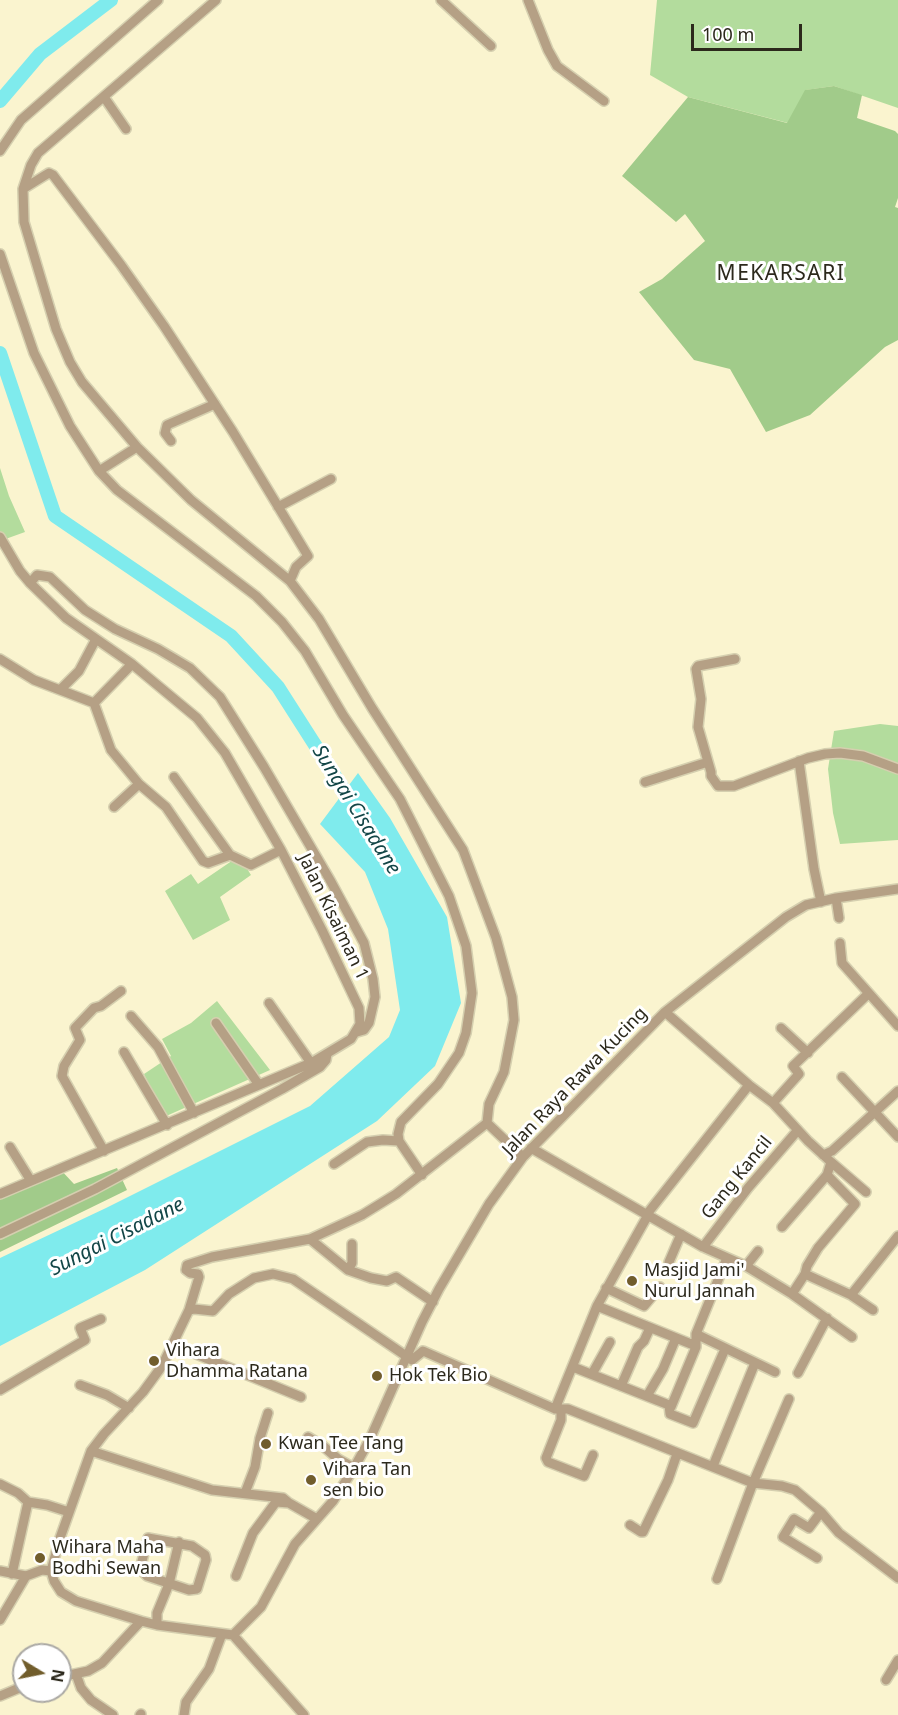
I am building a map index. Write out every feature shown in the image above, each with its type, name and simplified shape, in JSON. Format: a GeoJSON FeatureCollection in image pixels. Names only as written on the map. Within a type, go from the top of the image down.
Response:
{"type":"FeatureCollection","features":[{"type":"Feature","properties":{"kind":"street"},"geometry":{"type":"LineString","coordinates":[[0,151],[21,120],[158,0]]}},
{"type":"Feature","properties":{"kind":"street"},"geometry":{"type":"LineString","coordinates":[[441,0],[491,46]]}},
{"type":"Feature","properties":{"kind":"street"},"geometry":{"type":"LineString","coordinates":[[528,0],[548,50],[557,66],[604,101]]}},
{"type":"Feature","properties":{"kind":"street"},"geometry":{"type":"LineString","coordinates":[[213,1],[38,153],[31,165],[23,189],[24,222],[56,329],[70,362],[82,382],[137,447],[191,500],[290,581],[319,619],[372,708],[463,850],[496,938],[512,997],[514,1020],[504,1072],[489,1104],[487,1123],[422,1175],[362,1215],[310,1239],[212,1257],[187,1265],[186,1270],[198,1274],[199,1277],[189,1311],[174,1345],[162,1366],[91,1451],[51,1571],[61,1592],[76,1601],[157,1625],[233,1635],[304,1715]]}},
{"type":"Feature","properties":{"kind":"street"},"geometry":{"type":"LineString","coordinates":[[104,97],[126,129]]}},
{"type":"Feature","properties":{"kind":"street"},"geometry":{"type":"LineString","coordinates":[[23,189],[44,176],[53,175],[164,326],[251,461],[308,556],[296,567],[290,581]]}},
{"type":"Feature","properties":{"kind":"street"},"geometry":{"type":"LineString","coordinates":[[0,254],[34,353],[70,426],[99,471],[117,490],[256,596],[282,622],[305,651],[343,715],[400,799],[449,896],[466,946],[472,993],[466,1034],[459,1053],[438,1084],[401,1122],[399,1141],[422,1175]]}},
{"type":"Feature","properties":{"kind":"street"},"geometry":{"type":"LineString","coordinates":[[171,441],[165,433],[167,425],[215,404]]}},
{"type":"Feature","properties":{"kind":"street"},"geometry":{"type":"LineString","coordinates":[[99,471],[137,447]]}},
{"type":"Feature","properties":{"kind":"street"},"geometry":{"type":"LineString","coordinates":[[241,467],[251,461]]}},
{"type":"Feature","properties":{"kind":"street"},"geometry":{"type":"LineString","coordinates":[[278,507],[332,479]]}},
{"type":"Feature","properties":{"kind":"street","name":"Jalan Kisaiman 1"},"geometry":{"type":"LineString","coordinates":[[0,537],[20,571],[66,618],[132,664],[196,718],[218,744],[281,850],[359,1008],[360,1024],[357,1032]]}},
{"type":"Feature","properties":{"kind":"street"},"geometry":{"type":"LineString","coordinates":[[0,1194],[311,1063],[351,1039],[357,1032],[364,1030],[369,1023],[375,997],[364,943],[276,787],[220,697],[190,668],[100,619],[85,609],[50,577],[37,575],[30,583]]}},
{"type":"Feature","properties":{"kind":"street"},"geometry":{"type":"LineString","coordinates":[[61,689],[79,671],[96,639]]}},
{"type":"Feature","properties":{"kind":"street"},"geometry":{"type":"LineString","coordinates":[[735,658],[698,666],[696,669],[701,699],[698,727],[714,783],[722,787],[734,786],[825,754],[863,756],[898,769]]}},
{"type":"Feature","properties":{"kind":"street"},"geometry":{"type":"LineString","coordinates":[[0,659],[34,680],[94,703],[111,750],[139,784],[166,807],[203,861],[208,863],[230,855]]}},
{"type":"Feature","properties":{"kind":"street"},"geometry":{"type":"LineString","coordinates":[[94,703],[132,664]]}},
{"type":"Feature","properties":{"kind":"street"},"geometry":{"type":"LineString","coordinates":[[800,761],[814,869],[821,902]]}},
{"type":"Feature","properties":{"kind":"street"},"geometry":{"type":"LineString","coordinates":[[645,782],[708,762]]}},
{"type":"Feature","properties":{"kind":"street"},"geometry":{"type":"LineString","coordinates":[[174,777],[230,855],[252,865],[281,850]]}},
{"type":"Feature","properties":{"kind":"street"},"geometry":{"type":"LineString","coordinates":[[114,807],[139,784]]}},
{"type":"Feature","properties":{"kind":"street","name":"Jalan Raya Rawa Kucing"},"geometry":{"type":"LineString","coordinates":[[233,1635],[261,1607],[295,1544],[333,1501],[354,1468],[433,1302],[489,1204],[522,1157],[665,1012],[786,917],[806,905],[898,889]]}},
{"type":"Feature","properties":{"kind":"street"},"geometry":{"type":"LineString","coordinates":[[836,898],[839,918]]}},
{"type":"Feature","properties":{"kind":"street"},"geometry":{"type":"LineString","coordinates":[[840,943],[842,963],[898,1026]]}},
{"type":"Feature","properties":{"kind":"street"},"geometry":{"type":"LineString","coordinates":[[104,1151],[63,1076],[64,1066],[80,1040],[75,1028],[94,1008],[101,1006],[121,991]]}},
{"type":"Feature","properties":{"kind":"street"},"geometry":{"type":"LineString","coordinates":[[773,1103],[799,1074],[793,1066],[868,994]]}},
{"type":"Feature","properties":{"kind":"street"},"geometry":{"type":"LineString","coordinates":[[269,1003],[311,1063]]}},
{"type":"Feature","properties":{"kind":"street"},"geometry":{"type":"LineString","coordinates":[[665,1012],[773,1103],[827,1159],[866,1192]]}},
{"type":"Feature","properties":{"kind":"street"},"geometry":{"type":"LineString","coordinates":[[131,1016],[158,1047],[194,1113]]}},
{"type":"Feature","properties":{"kind":"street"},"geometry":{"type":"LineString","coordinates":[[216,1023],[259,1086]]}},
{"type":"Feature","properties":{"kind":"street"},"geometry":{"type":"LineString","coordinates":[[781,1028],[808,1053]]}},
{"type":"Feature","properties":{"kind":"street"},"geometry":{"type":"LineString","coordinates":[[124,1052],[167,1125]]}},
{"type":"Feature","properties":{"kind":"street"},"geometry":{"type":"LineString","coordinates":[[0,1234],[95,1190],[282,1089],[320,1066],[326,1060],[327,1054]]}},
{"type":"Feature","properties":{"kind":"street"},"geometry":{"type":"LineString","coordinates":[[842,1077],[898,1137]]}},
{"type":"Feature","properties":{"kind":"street"},"geometry":{"type":"LineString","coordinates":[[593,1455],[584,1476],[548,1462],[546,1458],[561,1420],[558,1409],[597,1306],[647,1215],[749,1085]]}},
{"type":"Feature","properties":{"kind":"street"},"geometry":{"type":"LineString","coordinates":[[792,1294],[818,1248],[855,1204],[828,1175],[827,1159],[832,1151],[898,1091]]}},
{"type":"Feature","properties":{"kind":"street"},"geometry":{"type":"LineString","coordinates":[[487,1123],[522,1157]]}},
{"type":"Feature","properties":{"kind":"street","name":"Gang Kancil"},"geometry":{"type":"LineString","coordinates":[[703,1247],[748,1188],[798,1130]]}},
{"type":"Feature","properties":{"kind":"street"},"geometry":{"type":"LineString","coordinates":[[334,1164],[367,1142],[399,1141]]}},
{"type":"Feature","properties":{"kind":"street"},"geometry":{"type":"LineString","coordinates":[[10,1147],[31,1181]]}},
{"type":"Feature","properties":{"kind":"street"},"geometry":{"type":"LineString","coordinates":[[531,1148],[703,1247],[746,1266],[792,1294],[852,1337]]}},
{"type":"Feature","properties":{"kind":"street"},"geometry":{"type":"LineString","coordinates":[[782,1227],[828,1175]]}},
{"type":"Feature","properties":{"kind":"street"},"geometry":{"type":"LineString","coordinates":[[669,1262],[681,1234]]}},
{"type":"Feature","properties":{"kind":"street"},"geometry":{"type":"LineString","coordinates":[[851,1296],[898,1236]]}},
{"type":"Feature","properties":{"kind":"street"},"geometry":{"type":"LineString","coordinates":[[310,1239],[348,1270],[387,1281],[396,1277],[433,1302]]}},
{"type":"Feature","properties":{"kind":"street"},"geometry":{"type":"LineString","coordinates":[[348,1270],[352,1263],[352,1244]]}},
{"type":"Feature","properties":{"kind":"street"},"geometry":{"type":"LineString","coordinates":[[746,1266],[758,1251]]}},
{"type":"Feature","properties":{"kind":"street"},"geometry":{"type":"LineString","coordinates":[[725,1349],[695,1422],[670,1413],[696,1346],[696,1334],[727,1258]]}},
{"type":"Feature","properties":{"kind":"street"},"geometry":{"type":"LineString","coordinates":[[189,1311],[194,1309],[213,1311],[229,1294],[254,1278],[265,1274],[292,1279],[412,1360],[423,1351],[558,1409],[568,1409],[753,1483],[782,1486],[795,1490],[821,1512],[839,1533],[898,1578]]}},
{"type":"Feature","properties":{"kind":"street"},"geometry":{"type":"LineString","coordinates":[[805,1274],[851,1296],[873,1310]]}},
{"type":"Feature","properties":{"kind":"street"},"geometry":{"type":"LineString","coordinates":[[606,1288],[644,1306],[660,1287]]}},
{"type":"Feature","properties":{"kind":"street"},"geometry":{"type":"LineString","coordinates":[[597,1306],[696,1346]]}},
{"type":"Feature","properties":{"kind":"street"},"geometry":{"type":"LineString","coordinates":[[798,1373],[827,1318]]}},
{"type":"Feature","properties":{"kind":"street"},"geometry":{"type":"LineString","coordinates":[[0,1390],[85,1340],[80,1328],[101,1319]]}},
{"type":"Feature","properties":{"kind":"street"},"geometry":{"type":"LineString","coordinates":[[621,1386],[638,1347],[644,1341],[650,1328]]}},
{"type":"Feature","properties":{"kind":"street"},"geometry":{"type":"LineString","coordinates":[[696,1334],[775,1372]]}},
{"type":"Feature","properties":{"kind":"street"},"geometry":{"type":"LineString","coordinates":[[647,1396],[663,1370],[676,1338]]}},
{"type":"Feature","properties":{"kind":"street"},"geometry":{"type":"LineString","coordinates":[[592,1374],[610,1342]]}},
{"type":"Feature","properties":{"kind":"street"},"geometry":{"type":"LineString","coordinates":[[174,1345],[301,1397]]}},
{"type":"Feature","properties":{"kind":"street"},"geometry":{"type":"LineString","coordinates":[[713,1466],[755,1363]]}},
{"type":"Feature","properties":{"kind":"street"},"geometry":{"type":"LineString","coordinates":[[573,1367],[671,1407]]}},
{"type":"Feature","properties":{"kind":"street"},"geometry":{"type":"LineString","coordinates":[[80,1385],[107,1395],[129,1408]]}},
{"type":"Feature","properties":{"kind":"street"},"geometry":{"type":"LineString","coordinates":[[717,1579],[753,1483],[789,1399]]}},
{"type":"Feature","properties":{"kind":"street"},"geometry":{"type":"LineString","coordinates":[[245,1493],[255,1467],[260,1438],[268,1413]]}},
{"type":"Feature","properties":{"kind":"street"},"geometry":{"type":"LineString","coordinates":[[308,1437],[354,1468]]}},
{"type":"Feature","properties":{"kind":"street"},"geometry":{"type":"LineString","coordinates":[[91,1451],[212,1490],[283,1498],[317,1519]]}},
{"type":"Feature","properties":{"kind":"street"},"geometry":{"type":"LineString","coordinates":[[630,1525],[643,1532],[678,1454]]}},
{"type":"Feature","properties":{"kind":"street"},"geometry":{"type":"LineString","coordinates":[[0,1484],[18,1493],[28,1502],[69,1512]]}},
{"type":"Feature","properties":{"kind":"street"},"geometry":{"type":"LineString","coordinates":[[236,1576],[253,1533],[272,1505],[280,1501],[290,1503]]}},
{"type":"Feature","properties":{"kind":"street"},"geometry":{"type":"LineString","coordinates":[[12,1574],[28,1502]]}},
{"type":"Feature","properties":{"kind":"street"},"geometry":{"type":"LineString","coordinates":[[817,1558],[783,1537],[794,1519],[809,1528],[821,1512]]}},
{"type":"Feature","properties":{"kind":"street"},"geometry":{"type":"LineString","coordinates":[[148,1538],[179,1542],[192,1546],[205,1555],[206,1560],[196,1590],[169,1584],[147,1576],[140,1569],[148,1538]]}},
{"type":"Feature","properties":{"kind":"street"},"geometry":{"type":"LineString","coordinates":[[157,1625],[157,1613],[169,1584],[179,1542]]}},
{"type":"Feature","properties":{"kind":"street"},"geometry":{"type":"LineString","coordinates":[[0,1571],[26,1576],[42,1570],[51,1571]]}},
{"type":"Feature","properties":{"kind":"street"},"geometry":{"type":"LineString","coordinates":[[0,1620],[26,1576]]}},
{"type":"Feature","properties":{"kind":"street"},"geometry":{"type":"LineString","coordinates":[[72,1675],[88,1671],[102,1663],[141,1621]]}},
{"type":"Feature","properties":{"kind":"street"},"geometry":{"type":"LineString","coordinates":[[184,1715],[186,1702],[209,1669],[222,1634]]}},
{"type":"Feature","properties":{"kind":"street"},"geometry":{"type":"LineString","coordinates":[[886,1680],[898,1660]]}},
{"type":"Feature","properties":{"kind":"street"},"geometry":{"type":"LineString","coordinates":[[76,1674],[81,1688],[91,1700],[113,1715]]}},
{"type":"Feature","properties":{"kind":"green space"},"geometry":{"type":"Polygon","coordinates":[[[657,0],[898,0],[898,108],[834,86],[806,90],[788,123],[688,97],[650,75],[657,0]]]}},
{"type":"Feature","properties":{"kind":"green space"},"geometry":{"type":"Polygon","coordinates":[[[834,86],[862,95],[857,118],[898,134],[898,198],[895,207],[898,208],[898,340],[885,347],[810,415],[766,432],[730,369],[694,360],[639,292],[662,279],[705,241],[685,214],[676,222],[622,176],[688,97],[787,123],[805,90],[834,86]]]}},
{"type":"Feature","properties":{"kind":"green space"},"geometry":{"type":"Polygon","coordinates":[[[0,468],[9,496],[25,532],[0,541],[0,468]]]}},
{"type":"Feature","properties":{"kind":"green space"},"geometry":{"type":"Polygon","coordinates":[[[880,724],[898,726],[898,840],[840,844],[833,813],[828,769],[834,731],[880,724]]]}},
{"type":"Feature","properties":{"kind":"green space"},"geometry":{"type":"Polygon","coordinates":[[[239,856],[251,875],[220,897],[230,920],[193,940],[165,891],[191,874],[198,884],[239,856]]]}},
{"type":"Feature","properties":{"kind":"green space"},"geometry":{"type":"Polygon","coordinates":[[[217,1001],[270,1070],[164,1117],[144,1074],[171,1056],[162,1039],[191,1023],[217,1001]]]}},
{"type":"Feature","properties":{"kind":"green space"},"geometry":{"type":"Polygon","coordinates":[[[59,1168],[74,1184],[117,1168],[127,1190],[0,1252],[0,1194],[59,1168]]]}},
{"type":"Feature","properties":{"kind":"water"},"geometry":{"type":"Polygon","coordinates":[[[358,773],[390,818],[447,917],[461,1003],[435,1066],[377,1121],[145,1270],[0,1346],[0,1258],[310,1106],[389,1037],[400,1010],[388,929],[365,872],[320,824],[358,773]]]}},
{"type":"Feature","properties":{"kind":"waterway","name":"Sungai Cisadane"},"geometry":{"type":"LineString","coordinates":[[0,101],[40,54],[111,0]]}},
{"type":"Feature","properties":{"kind":"waterway","name":"Sungai Cisadane"},"geometry":{"type":"LineString","coordinates":[[0,353],[55,516],[231,636],[278,687],[354,806]]}},
{"type":"Feature","properties":{"kind":"place","name":"Masjid Jami' Nurul Jannah"},"geometry":{"type":"Point","coordinates":[632,1281]}},
{"type":"Feature","properties":{"kind":"place","name":"Vihara Dhamma Ratana"},"geometry":{"type":"Point","coordinates":[154,1361]}},
{"type":"Feature","properties":{"kind":"place","name":"Hok Tek Bio"},"geometry":{"type":"Point","coordinates":[377,1376]}},
{"type":"Feature","properties":{"kind":"place","name":"Kwan Tee Tang"},"geometry":{"type":"Point","coordinates":[266,1444]}},
{"type":"Feature","properties":{"kind":"place","name":"Vihara Tan sen bio"},"geometry":{"type":"Point","coordinates":[311,1480]}},
{"type":"Feature","properties":{"kind":"place","name":"Wihara Maha Bodhi Sewan"},"geometry":{"type":"Point","coordinates":[40,1558]}},
{"type":"Feature","properties":{"kind":"district","name":"MEKARSARI"},"geometry":{"type":"Point","coordinates":[781,274]}}]}
